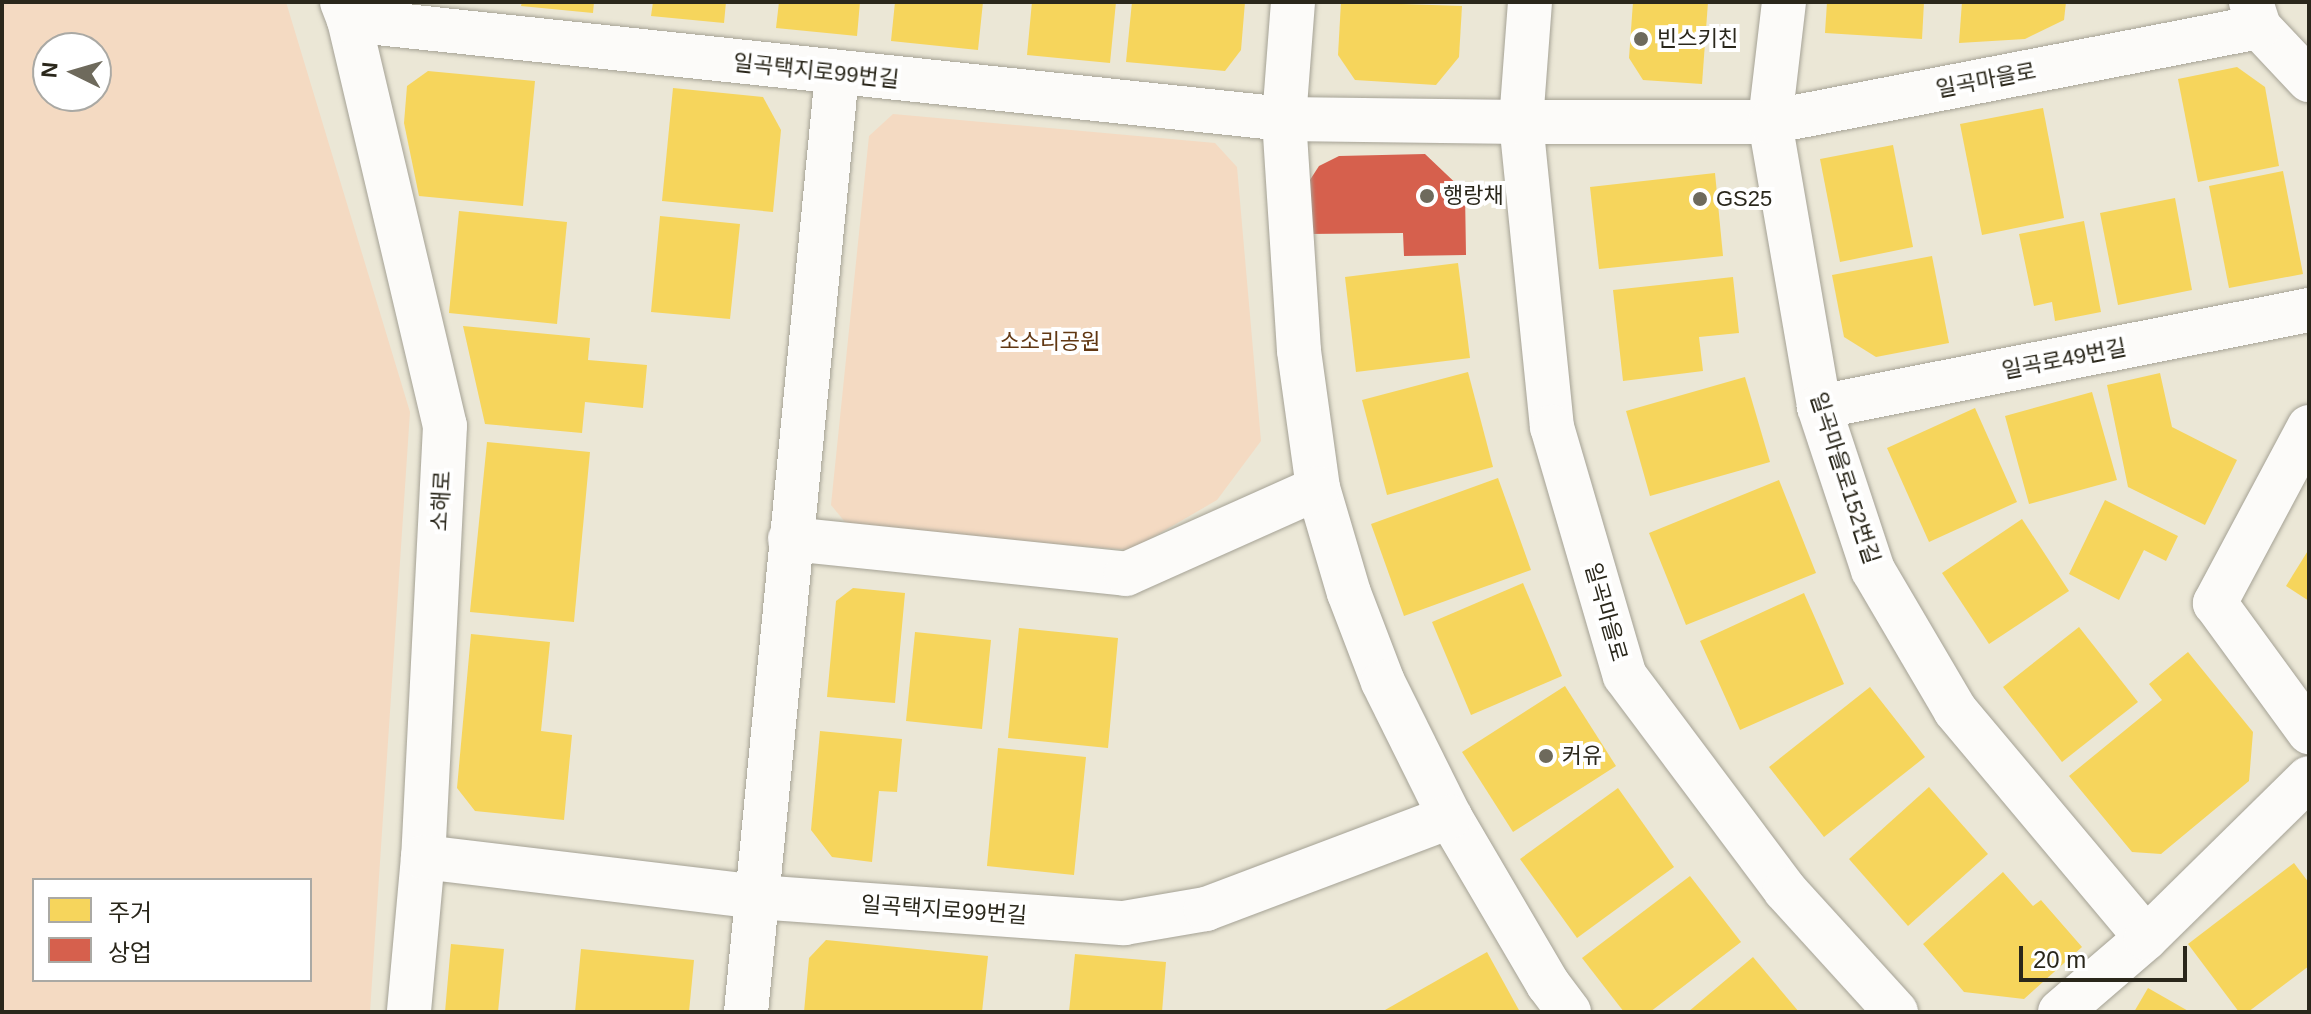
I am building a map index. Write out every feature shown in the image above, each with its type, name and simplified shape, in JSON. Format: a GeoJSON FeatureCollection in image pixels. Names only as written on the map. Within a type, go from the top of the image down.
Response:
{"type":"FeatureCollection","features":[{"type":"Feature","properties":{"kind":"street"},"geometry":{"type":"LineString","coordinates":[[1293,2],[1284,119],[1299,351],[1318,488],[1349,593],[1383,682],[1450,817],[1548,984],[1569,1012]]}},
{"type":"Feature","properties":{"kind":"street","name":"일곡마을로"},"geometry":{"type":"LineString","coordinates":[[1530,2],[1521,122],[1552,427],[1625,676],[1785,890],[1896,1012]]}},
{"type":"Feature","properties":{"kind":"street","name":"일곡마을로152번길"},"geometry":{"type":"LineString","coordinates":[[1784,2],[1770,122],[1819,407],[1873,570],[1955,710],[2146,938]]}},
{"type":"Feature","properties":{"kind":"street","name":"일곡택지로99번길"},"geometry":{"type":"LineString","coordinates":[[345,11],[837,73],[1284,119],[1521,122]]}},
{"type":"Feature","properties":{"kind":"street","name":"소해로"},"geometry":{"type":"LineString","coordinates":[[345,11],[445,426],[423,857],[409,1012]]}},
{"type":"Feature","properties":{"kind":"street"},"geometry":{"type":"LineString","coordinates":[[2255,14],[2309,80]]}},
{"type":"Feature","properties":{"kind":"street","name":"일곡마을로"},"geometry":{"type":"LineString","coordinates":[[1521,122],[1770,122],[2255,14]]}},
{"type":"Feature","properties":{"kind":"street"},"geometry":{"type":"LineString","coordinates":[[746,1012],[837,73]]}},
{"type":"Feature","properties":{"kind":"street","name":"일곡로49번길"},"geometry":{"type":"LineString","coordinates":[[1819,407],[2309,310]]}},
{"type":"Feature","properties":{"kind":"street"},"geometry":{"type":"LineString","coordinates":[[2309,427],[2215,603],[2309,732]]}},
{"type":"Feature","properties":{"kind":"street"},"geometry":{"type":"LineString","coordinates":[[790,539],[1126,574],[1318,488]]}},
{"type":"Feature","properties":{"kind":"street"},"geometry":{"type":"LineString","coordinates":[[2060,1012],[2146,938],[2309,778]]}},
{"type":"Feature","properties":{"kind":"street","name":"일곡택지로99번길"},"geometry":{"type":"LineString","coordinates":[[423,857],[757,897],[1124,923],[1206,909],[1450,817]]}},
{"type":"Feature","properties":{"kind":"green space"},"geometry":{"type":"Polygon","coordinates":[[[2,2],[286,2],[410,412],[370,1012],[2,1012],[2,2]]]}},
{"type":"Feature","properties":{"kind":"green space","name":"소소리공원"},"geometry":{"type":"Polygon","coordinates":[[[893,114],[1215,143],[1237,167],[1261,441],[1217,500],[1131,550],[850,528],[831,505],[869,136],[893,114]]]}},
{"type":"Feature","properties":{"kind":"building: 주거"},"geometry":{"type":"Polygon","coordinates":[[[522,2],[594,2],[593,13],[521,6],[522,2]]]}},
{"type":"Feature","properties":{"kind":"building: 주거"},"geometry":{"type":"Polygon","coordinates":[[[653,2],[726,2],[724,23],[651,16],[653,2]]]}},
{"type":"Feature","properties":{"kind":"building: 주거"},"geometry":{"type":"Polygon","coordinates":[[[779,2],[860,2],[857,36],[776,28],[779,2]]]}},
{"type":"Feature","properties":{"kind":"building: 주거"},"geometry":{"type":"Polygon","coordinates":[[[895,2],[983,2],[978,50],[891,41],[895,2]]]}},
{"type":"Feature","properties":{"kind":"building: 주거"},"geometry":{"type":"Polygon","coordinates":[[[1032,2],[1116,2],[1110,63],[1027,55],[1032,2]]]}},
{"type":"Feature","properties":{"kind":"building: 주거"},"geometry":{"type":"Polygon","coordinates":[[[1132,2],[1245,2],[1241,50],[1225,71],[1126,62],[1132,2]]]}},
{"type":"Feature","properties":{"kind":"building: 주거"},"geometry":{"type":"Polygon","coordinates":[[[1341,2],[1462,6],[1459,57],[1436,85],[1355,80],[1338,55],[1341,2]]]}},
{"type":"Feature","properties":{"kind":"building: 주거"},"geometry":{"type":"Polygon","coordinates":[[[1633,2],[1708,2],[1702,84],[1643,80],[1629,58],[1633,2]]]}},
{"type":"Feature","properties":{"kind":"building: 주거"},"geometry":{"type":"Polygon","coordinates":[[[1827,2],[1924,2],[1922,39],[1825,33],[1827,2]]]}},
{"type":"Feature","properties":{"kind":"building: 주거"},"geometry":{"type":"Polygon","coordinates":[[[1962,2],[2066,2],[2064,20],[2025,39],[1959,43],[1962,2]]]}},
{"type":"Feature","properties":{"kind":"building: 주거"},"geometry":{"type":"Polygon","coordinates":[[[2237,67],[2265,87],[2279,166],[2198,182],[2178,79],[2237,67]]]}},
{"type":"Feature","properties":{"kind":"building: 주거"},"geometry":{"type":"Polygon","coordinates":[[[428,71],[535,81],[523,206],[419,196],[404,123],[407,86],[428,71]]]}},
{"type":"Feature","properties":{"kind":"building: 주거"},"geometry":{"type":"Polygon","coordinates":[[[673,88],[763,97],[781,130],[773,212],[662,201],[673,88]]]}},
{"type":"Feature","properties":{"kind":"building: 주거"},"geometry":{"type":"Polygon","coordinates":[[[2043,108],[2064,218],[1982,235],[1960,124],[2043,108]]]}},
{"type":"Feature","properties":{"kind":"building: 주거"},"geometry":{"type":"Polygon","coordinates":[[[1893,145],[1913,247],[1840,262],[1820,159],[1893,145]]]}},
{"type":"Feature","properties":{"kind":"building: 주거"},"geometry":{"type":"Polygon","coordinates":[[[2283,171],[2303,274],[2229,288],[2209,186],[2283,171]]]}},
{"type":"Feature","properties":{"kind":"building: 주거"},"geometry":{"type":"Polygon","coordinates":[[[1715,173],[1723,256],[1599,269],[1590,187],[1715,173]]]}},
{"type":"Feature","properties":{"kind":"building: 주거"},"geometry":{"type":"Polygon","coordinates":[[[2175,198],[2192,290],[2118,305],[2100,213],[2175,198]]]}},
{"type":"Feature","properties":{"kind":"building: 주거"},"geometry":{"type":"Polygon","coordinates":[[[459,211],[567,222],[557,324],[449,313],[459,211]]]}},
{"type":"Feature","properties":{"kind":"building: 주거"},"geometry":{"type":"Polygon","coordinates":[[[660,216],[740,224],[730,319],[651,312],[660,216]]]}},
{"type":"Feature","properties":{"kind":"building: 주거"},"geometry":{"type":"Polygon","coordinates":[[[2084,221],[2101,312],[2055,321],[2052,302],[2034,306],[2019,234],[2084,221]]]}},
{"type":"Feature","properties":{"kind":"building: 주거"},"geometry":{"type":"Polygon","coordinates":[[[1932,256],[1949,343],[1876,357],[1844,337],[1832,275],[1932,256]]]}},
{"type":"Feature","properties":{"kind":"building: 주거"},"geometry":{"type":"Polygon","coordinates":[[[1458,263],[1470,358],[1356,372],[1345,277],[1458,263]]]}},
{"type":"Feature","properties":{"kind":"building: 주거"},"geometry":{"type":"Polygon","coordinates":[[[1733,277],[1739,333],[1699,337],[1703,371],[1623,381],[1613,290],[1733,277]]]}},
{"type":"Feature","properties":{"kind":"building: 주거"},"geometry":{"type":"Polygon","coordinates":[[[463,326],[590,338],[588,360],[647,365],[643,408],[585,402],[582,433],[485,424],[463,326]]]}},
{"type":"Feature","properties":{"kind":"building: 주거"},"geometry":{"type":"Polygon","coordinates":[[[1468,372],[1493,467],[1387,495],[1362,400],[1468,372]]]}},
{"type":"Feature","properties":{"kind":"building: 주거"},"geometry":{"type":"Polygon","coordinates":[[[2160,373],[2172,427],[2237,460],[2205,525],[2128,487],[2107,385],[2160,373]]]}},
{"type":"Feature","properties":{"kind":"building: 주거"},"geometry":{"type":"Polygon","coordinates":[[[1745,377],[1770,462],[1650,496],[1626,411],[1745,377]]]}},
{"type":"Feature","properties":{"kind":"building: 주거"},"geometry":{"type":"Polygon","coordinates":[[[2092,392],[2117,480],[2029,504],[2005,416],[2092,392]]]}},
{"type":"Feature","properties":{"kind":"building: 주거"},"geometry":{"type":"Polygon","coordinates":[[[1975,408],[2017,502],[1929,542],[1887,448],[1975,408]]]}},
{"type":"Feature","properties":{"kind":"building: 주거"},"geometry":{"type":"Polygon","coordinates":[[[487,442],[590,452],[574,622],[470,612],[487,442]]]}},
{"type":"Feature","properties":{"kind":"building: 주거"},"geometry":{"type":"Polygon","coordinates":[[[1498,478],[1531,570],[1404,616],[1371,524],[1498,478]]]}},
{"type":"Feature","properties":{"kind":"building: 주거"},"geometry":{"type":"Polygon","coordinates":[[[1779,480],[1816,573],[1686,625],[1649,533],[1779,480]]]}},
{"type":"Feature","properties":{"kind":"building: 주거"},"geometry":{"type":"Polygon","coordinates":[[[2105,500],[2178,536],[2166,561],[2144,550],[2119,600],[2069,574],[2105,500]]]}},
{"type":"Feature","properties":{"kind":"building: 주거"},"geometry":{"type":"Polygon","coordinates":[[[2022,519],[2069,591],[1989,644],[1942,573],[2022,519]]]}},
{"type":"Feature","properties":{"kind":"building: 주거"},"geometry":{"type":"Polygon","coordinates":[[[2309,549],[2309,601],[2286,586],[2309,549]]]}},
{"type":"Feature","properties":{"kind":"building: 주거"},"geometry":{"type":"Polygon","coordinates":[[[1523,583],[1562,676],[1471,715],[1432,622],[1523,583]]]}},
{"type":"Feature","properties":{"kind":"building: 주거"},"geometry":{"type":"Polygon","coordinates":[[[853,588],[905,593],[895,703],[827,697],[836,601],[853,588]]]}},
{"type":"Feature","properties":{"kind":"building: 주거"},"geometry":{"type":"Polygon","coordinates":[[[1804,593],[1844,684],[1740,730],[1700,641],[1804,593]]]}},
{"type":"Feature","properties":{"kind":"building: 주거"},"geometry":{"type":"Polygon","coordinates":[[[2079,627],[2138,702],[2062,762],[2003,687],[2079,627]]]}},
{"type":"Feature","properties":{"kind":"building: 주거"},"geometry":{"type":"Polygon","coordinates":[[[1019,628],[1118,638],[1108,748],[1008,738],[1019,628]]]}},
{"type":"Feature","properties":{"kind":"building: 주거"},"geometry":{"type":"Polygon","coordinates":[[[915,632],[991,640],[982,729],[906,721],[915,632]]]}},
{"type":"Feature","properties":{"kind":"building: 주거"},"geometry":{"type":"Polygon","coordinates":[[[471,634],[550,642],[541,731],[572,735],[564,820],[475,811],[457,788],[471,634]]]}},
{"type":"Feature","properties":{"kind":"building: 주거"},"geometry":{"type":"Polygon","coordinates":[[[2188,652],[2253,732],[2249,781],[2161,854],[2132,852],[2069,776],[2162,700],[2149,684],[2188,652]]]}},
{"type":"Feature","properties":{"kind":"building: 주거"},"geometry":{"type":"Polygon","coordinates":[[[1565,686],[1616,766],[1513,832],[1462,752],[1565,686]]]}},
{"type":"Feature","properties":{"kind":"building: 주거"},"geometry":{"type":"Polygon","coordinates":[[[1870,687],[1925,757],[1824,837],[1769,767],[1870,687]]]}},
{"type":"Feature","properties":{"kind":"building: 주거"},"geometry":{"type":"Polygon","coordinates":[[[820,731],[902,739],[897,792],[879,791],[872,862],[832,857],[811,830],[820,731]]]}},
{"type":"Feature","properties":{"kind":"building: 주거"},"geometry":{"type":"Polygon","coordinates":[[[998,748],[1086,757],[1074,875],[987,866],[998,748]]]}},
{"type":"Feature","properties":{"kind":"building: 주거"},"geometry":{"type":"Polygon","coordinates":[[[1929,787],[1988,854],[1908,926],[1849,859],[1929,787]]]}},
{"type":"Feature","properties":{"kind":"building: 주거"},"geometry":{"type":"Polygon","coordinates":[[[1618,788],[1674,867],[1577,938],[1520,859],[1618,788]]]}},
{"type":"Feature","properties":{"kind":"building: 주거"},"geometry":{"type":"Polygon","coordinates":[[[2294,863],[2309,883],[2309,966],[2248,1012],[2239,1012],[2188,944],[2294,863]]]}},
{"type":"Feature","properties":{"kind":"building: 주거"},"geometry":{"type":"Polygon","coordinates":[[[2003,872],[2033,906],[2041,900],[2082,947],[2024,999],[1964,992],[1923,944],[2003,872]]]}},
{"type":"Feature","properties":{"kind":"building: 주거"},"geometry":{"type":"Polygon","coordinates":[[[1690,876],[1741,942],[1650,1012],[1624,1012],[1582,958],[1690,876]]]}},
{"type":"Feature","properties":{"kind":"building: 주거"},"geometry":{"type":"Polygon","coordinates":[[[826,940],[988,956],[982,1012],[804,1012],[809,958],[826,940]]]}},
{"type":"Feature","properties":{"kind":"building: 주거"},"geometry":{"type":"Polygon","coordinates":[[[451,944],[504,949],[498,1012],[445,1012],[451,944]]]}},
{"type":"Feature","properties":{"kind":"building: 주거"},"geometry":{"type":"Polygon","coordinates":[[[581,949],[694,960],[689,1012],[575,1012],[581,949]]]}},
{"type":"Feature","properties":{"kind":"building: 주거"},"geometry":{"type":"Polygon","coordinates":[[[1487,952],[1520,1012],[1385,1010],[1487,952]]]}},
{"type":"Feature","properties":{"kind":"building: 주거"},"geometry":{"type":"Polygon","coordinates":[[[1075,954],[1166,962],[1162,1012],[1069,1012],[1075,954]]]}},
{"type":"Feature","properties":{"kind":"building: 주거"},"geometry":{"type":"Polygon","coordinates":[[[1753,957],[1799,1012],[1688,1012],[1753,957]]]}},
{"type":"Feature","properties":{"kind":"building: 주거"},"geometry":{"type":"Polygon","coordinates":[[[2148,988],[2190,1012],[2134,1012],[2148,988]]]}},
{"type":"Feature","properties":{"kind":"building: 상업"},"geometry":{"type":"Polygon","coordinates":[[[1425,154],[1465,192],[1466,255],[1404,256],[1403,233],[1308,234],[1306,186],[1319,166],[1339,156],[1425,154]]]}},
{"type":"Feature","properties":{"kind":"place","name":"빈스키친"},"geometry":{"type":"Point","coordinates":[1641,39]}},
{"type":"Feature","properties":{"kind":"place","name":"행랑채"},"geometry":{"type":"Point","coordinates":[1427,196]}},
{"type":"Feature","properties":{"kind":"place","name":"GS25"},"geometry":{"type":"Point","coordinates":[1700,199]}},
{"type":"Feature","properties":{"kind":"place","name":"커유"},"geometry":{"type":"Point","coordinates":[1546,756]}}]}
